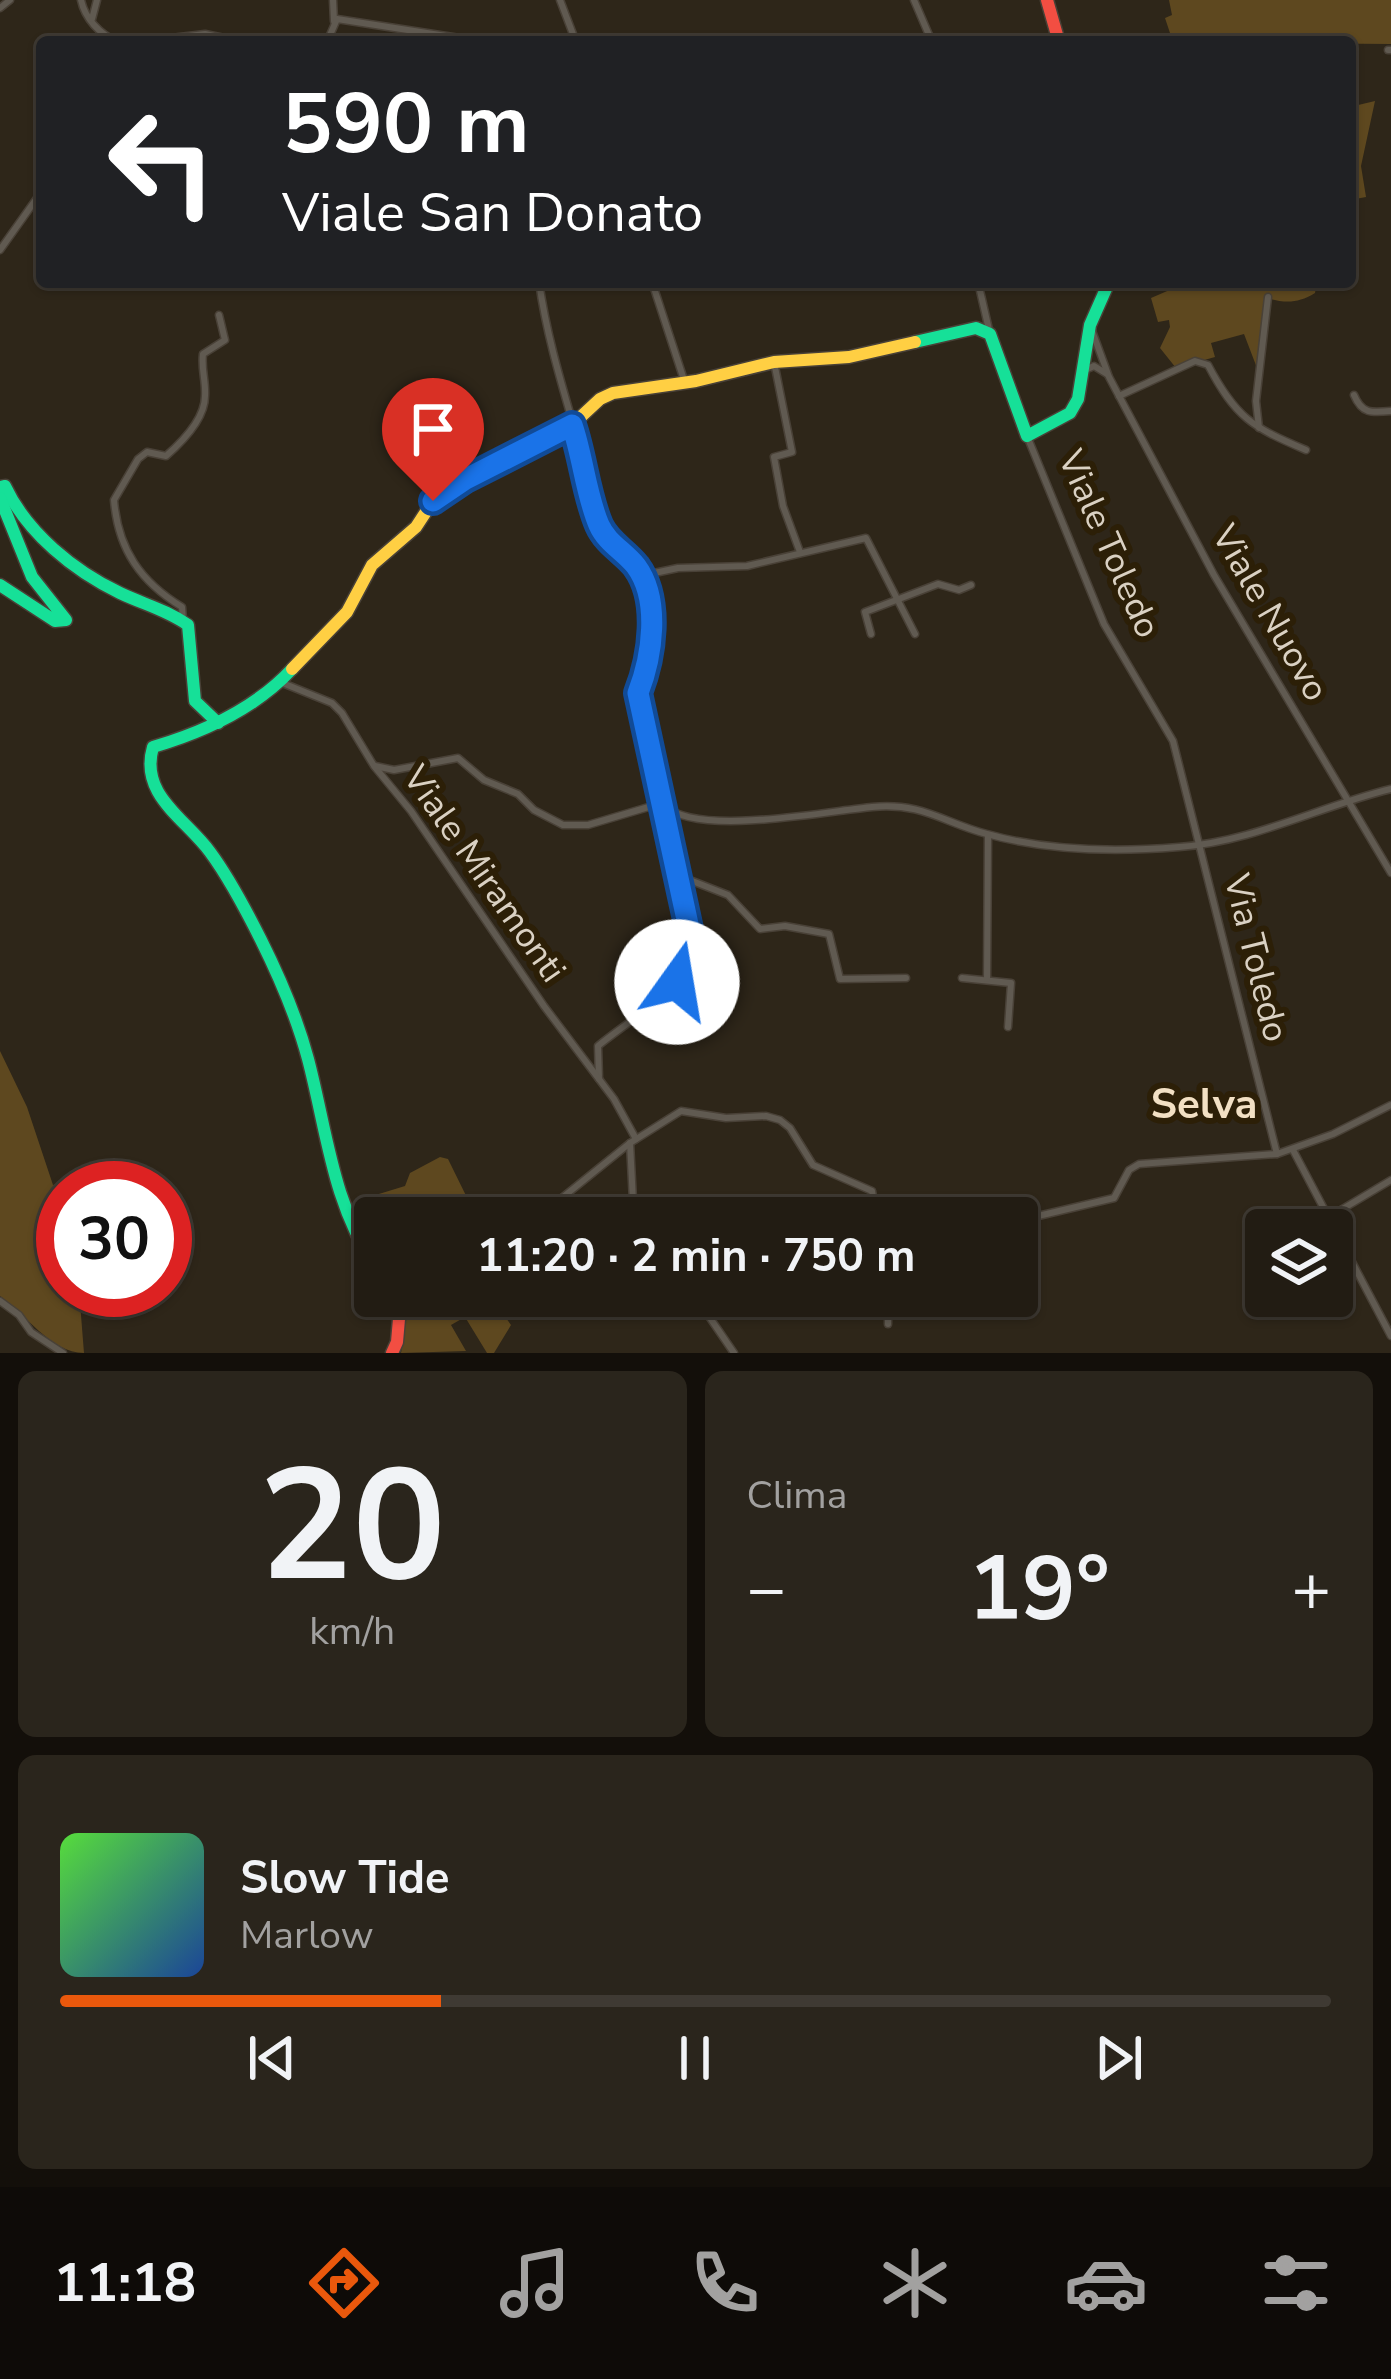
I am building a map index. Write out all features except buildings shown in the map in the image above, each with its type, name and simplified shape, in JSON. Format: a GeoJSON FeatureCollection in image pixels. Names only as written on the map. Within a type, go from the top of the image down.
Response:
{"type":"FeatureCollection","features":[{"type":"Feature","properties":{"kind":"street"},"geometry":{"type":"LineString","coordinates":[[0,8],[10,0]]}},
{"type":"Feature","properties":{"kind":"street"},"geometry":{"type":"LineString","coordinates":[[80,0],[92,22],[110,36]]}},
{"type":"Feature","properties":{"kind":"street"},"geometry":{"type":"LineString","coordinates":[[92,22],[98,0]]}},
{"type":"Feature","properties":{"kind":"street"},"geometry":{"type":"LineString","coordinates":[[329,36],[333,0]]}},
{"type":"Feature","properties":{"kind":"street"},"geometry":{"type":"LineString","coordinates":[[560,0],[574,36]]}},
{"type":"Feature","properties":{"kind":"street"},"geometry":{"type":"LineString","coordinates":[[914,0],[929,36]]}},
{"type":"Feature","properties":{"kind":"street"},"geometry":{"type":"LineString","coordinates":[[1047,0],[1057,36]]}},
{"type":"Feature","properties":{"kind":"street"},"geometry":{"type":"LineString","coordinates":[[334,21],[446,36]]}},
{"type":"Feature","properties":{"kind":"street"},"geometry":{"type":"LineString","coordinates":[[0,250],[36,199]]}},
{"type":"Feature","properties":{"kind":"street"},"geometry":{"type":"LineString","coordinates":[[540,288],[554,368],[597,520],[606,537],[638,569],[650,608],[651,651],[638,693],[692,938],[690,968],[598,1046],[599,1078]]}},
{"type":"Feature","properties":{"kind":"street"},"geometry":{"type":"LineString","coordinates":[[654,288],[686,383]]}},
{"type":"Feature","properties":{"kind":"street"},"geometry":{"type":"LineString","coordinates":[[979,288],[990,334]]}},
{"type":"Feature","properties":{"kind":"street"},"geometry":{"type":"LineString","coordinates":[[1027,436],[1070,413],[1078,398],[1083,371],[1093,352],[1090,325],[1105,288]]}},
{"type":"Feature","properties":{"kind":"street"},"geometry":{"type":"LineString","coordinates":[[1259,428],[1256,401],[1268,297]]}},
{"type":"Feature","properties":{"kind":"street"},"geometry":{"type":"LineString","coordinates":[[218,723],[195,701],[190,633],[182,607],[154,590],[133,564],[123,547],[114,500],[138,459],[147,452],[166,456],[187,435],[206,402],[201,364],[203,354],[225,340],[219,315]]}},
{"type":"Feature","properties":{"kind":"street"},"geometry":{"type":"LineString","coordinates":[[354,1229],[345,1213],[321,1128],[307,1057],[268,956],[208,849],[153,784],[149,755],[153,747],[193,737],[280,682],[347,612],[372,565],[416,527],[433,501],[572,425],[613,393],[686,383],[774,362],[849,358],[976,328],[990,334]]}},
{"type":"Feature","properties":{"kind":"street","name":"Viale Toledo"},"geometry":{"type":"LineString","coordinates":[[990,334],[1104,624],[1173,741],[1198,845]]}},
{"type":"Feature","properties":{"kind":"street","name":"Viale Nuovo"},"geometry":{"type":"LineString","coordinates":[[1093,352],[1109,377]]}},
{"type":"Feature","properties":{"kind":"street","name":"Viale Nuovo"},"geometry":{"type":"LineString","coordinates":[[1093,352],[1214,575],[1391,872]]}},
{"type":"Feature","properties":{"kind":"street"},"geometry":{"type":"LineString","coordinates":[[774,362],[792,452],[774,457],[776,476],[800,552]]}},
{"type":"Feature","properties":{"kind":"street"},"geometry":{"type":"LineString","coordinates":[[1119,396],[1202,362],[1208,364],[1231,406],[1259,428],[1306,450]]}},
{"type":"Feature","properties":{"kind":"street"},"geometry":{"type":"LineString","coordinates":[[1083,371],[1088,366],[1100,368]]}},
{"type":"Feature","properties":{"kind":"street"},"geometry":{"type":"LineString","coordinates":[[1354,395],[1367,413],[1391,411]]}},
{"type":"Feature","properties":{"kind":"street"},"geometry":{"type":"LineString","coordinates":[[0,487],[5,486],[19,515],[73,565],[113,590],[183,620]]}},
{"type":"Feature","properties":{"kind":"street"},"geometry":{"type":"LineString","coordinates":[[0,498],[32,577],[66,620],[55,621],[0,586]]}},
{"type":"Feature","properties":{"kind":"street"},"geometry":{"type":"LineString","coordinates":[[640,576],[678,568],[747,566],[866,538],[915,634]]}},
{"type":"Feature","properties":{"kind":"street"},"geometry":{"type":"LineString","coordinates":[[871,634],[865,613],[938,584],[959,590],[971,585]]}},
{"type":"Feature","properties":{"kind":"street","name":"Viale Miramonti"},"geometry":{"type":"LineString","coordinates":[[280,682],[332,703],[599,1078],[633,1141]]}},
{"type":"Feature","properties":{"kind":"street"},"geometry":{"type":"LineString","coordinates":[[374,766],[394,770],[458,758],[484,780],[518,794],[534,810],[563,826],[587,825],[662,803]]}},
{"type":"Feature","properties":{"kind":"street"},"geometry":{"type":"LineString","coordinates":[[662,803],[674,813],[772,820],[895,807],[927,811],[988,835],[1070,848],[1198,845],[1245,837],[1391,789]]}},
{"type":"Feature","properties":{"kind":"street"},"geometry":{"type":"LineString","coordinates":[[987,979],[988,835]]}},
{"type":"Feature","properties":{"kind":"street","name":"Via Toledo"},"geometry":{"type":"LineString","coordinates":[[1198,845],[1277,1154]]}},
{"type":"Feature","properties":{"kind":"street"},"geometry":{"type":"LineString","coordinates":[[677,879],[728,895],[760,929],[785,926],[829,934],[840,979],[906,978]]}},
{"type":"Feature","properties":{"kind":"street"},"geometry":{"type":"LineString","coordinates":[[962,978],[1011,983],[1008,1027]]}},
{"type":"Feature","properties":{"kind":"street"},"geometry":{"type":"LineString","coordinates":[[1038,1216],[1114,1198],[1130,1170],[1139,1164],[1277,1154],[1391,1105]]}},
{"type":"Feature","properties":{"kind":"street"},"geometry":{"type":"LineString","coordinates":[[563,1197],[633,1141],[681,1111],[727,1118],[766,1115],[780,1120],[813,1166],[872,1191],[873,1197]]}},
{"type":"Feature","properties":{"kind":"street"},"geometry":{"type":"LineString","coordinates":[[633,1141],[633,1197]]}},
{"type":"Feature","properties":{"kind":"street"},"geometry":{"type":"LineString","coordinates":[[1294,1150],[1325,1209]]}},
{"type":"Feature","properties":{"kind":"street"},"geometry":{"type":"LineString","coordinates":[[1342,1209],[1391,1180]]}},
{"type":"Feature","properties":{"kind":"street"},"geometry":{"type":"LineString","coordinates":[[1353,1263],[1391,1336]]}},
{"type":"Feature","properties":{"kind":"street"},"geometry":{"type":"LineString","coordinates":[[0,1301],[20,1315],[31,1333],[63,1353]]}},
{"type":"Feature","properties":{"kind":"street"},"geometry":{"type":"LineString","coordinates":[[392,1353],[400,1317]]}},
{"type":"Feature","properties":{"kind":"street"},"geometry":{"type":"LineString","coordinates":[[709,1317],[734,1353]]}},
{"type":"Feature","properties":{"kind":"street"},"geometry":{"type":"LineString","coordinates":[[888,1317],[888,1324]]}},
{"type":"Feature","properties":{"kind":"shaded area"},"geometry":{"type":"Polygon","coordinates":[[[1169,0],[1391,0],[1391,44],[1356,44],[1356,36],[1171,36],[1165,18],[1172,15],[1169,0]]]}},
{"type":"Feature","properties":{"kind":"shaded area"},"geometry":{"type":"Polygon","coordinates":[[[1375,101],[1361,166],[1366,197],[1356,199],[1356,106],[1375,101]]]}},
{"type":"Feature","properties":{"kind":"shaded area"},"geometry":{"type":"Polygon","coordinates":[[[1174,288],[1316,288],[1302,299],[1266,298],[1257,368],[1244,334],[1211,343],[1215,357],[1176,368],[1160,348],[1169,320],[1158,322],[1151,298],[1174,288]]]}},
{"type":"Feature","properties":{"kind":"shaded area"},"geometry":{"type":"Polygon","coordinates":[[[0,1051],[27,1107],[45,1161],[36,1161],[36,1317],[81,1317],[84,1353],[60,1346],[0,1296],[0,1051]]]}},
{"type":"Feature","properties":{"kind":"shaded area"},"geometry":{"type":"Polygon","coordinates":[[[440,1157],[448,1159],[467,1197],[369,1197],[405,1186],[410,1173],[440,1157]]]}},
{"type":"Feature","properties":{"kind":"shaded area"},"geometry":{"type":"Polygon","coordinates":[[[407,1317],[465,1317],[451,1325],[466,1351],[401,1353],[407,1317]]]}},
{"type":"Feature","properties":{"kind":"shaded area"},"geometry":{"type":"Polygon","coordinates":[[[465,1317],[505,1317],[511,1325],[494,1353],[487,1353],[465,1317]]]}},
{"type":"Feature","properties":{"kind":"traffic: fast"},"geometry":{"type":"LineString","coordinates":[[915,342],[976,328],[990,334],[1027,436],[1070,413],[1078,399],[1090,325],[1106,288]]}},
{"type":"Feature","properties":{"kind":"traffic: fast"},"geometry":{"type":"LineString","coordinates":[[0,487],[5,486],[39,535],[69,562],[188,625],[195,701],[218,723]]}},
{"type":"Feature","properties":{"kind":"traffic: fast"},"geometry":{"type":"LineString","coordinates":[[0,498],[32,577],[66,620],[55,621],[0,585]]}},
{"type":"Feature","properties":{"kind":"traffic: fast"},"geometry":{"type":"LineString","coordinates":[[292,669],[228,717],[153,747],[150,764],[158,792],[224,873],[275,969],[304,1044],[332,1166],[354,1227]]}},
{"type":"Feature","properties":{"kind":"traffic: slow"},"geometry":{"type":"LineString","coordinates":[[292,669],[347,612],[372,565],[416,527],[433,501],[463,480],[572,425],[600,399],[774,362],[849,357],[915,342]]}},
{"type":"Feature","properties":{"kind":"traffic: jam"},"geometry":{"type":"LineString","coordinates":[[1047,0],[1057,36]]}},
{"type":"Feature","properties":{"kind":"traffic: jam"},"geometry":{"type":"LineString","coordinates":[[392,1353],[399,1317]]}},
{"type":"Feature","properties":{"kind":"district","name":"Selva"},"geometry":{"type":"Point","coordinates":[1204,1104]}},
{"type":"Feature","properties":{"kind":"route"},"geometry":{"type":"LineString","coordinates":[[433,501],[572,425],[597,520],[606,537],[638,569],[650,608],[651,651],[638,693],[694,952],[690,968],[677,982]]}}]}
